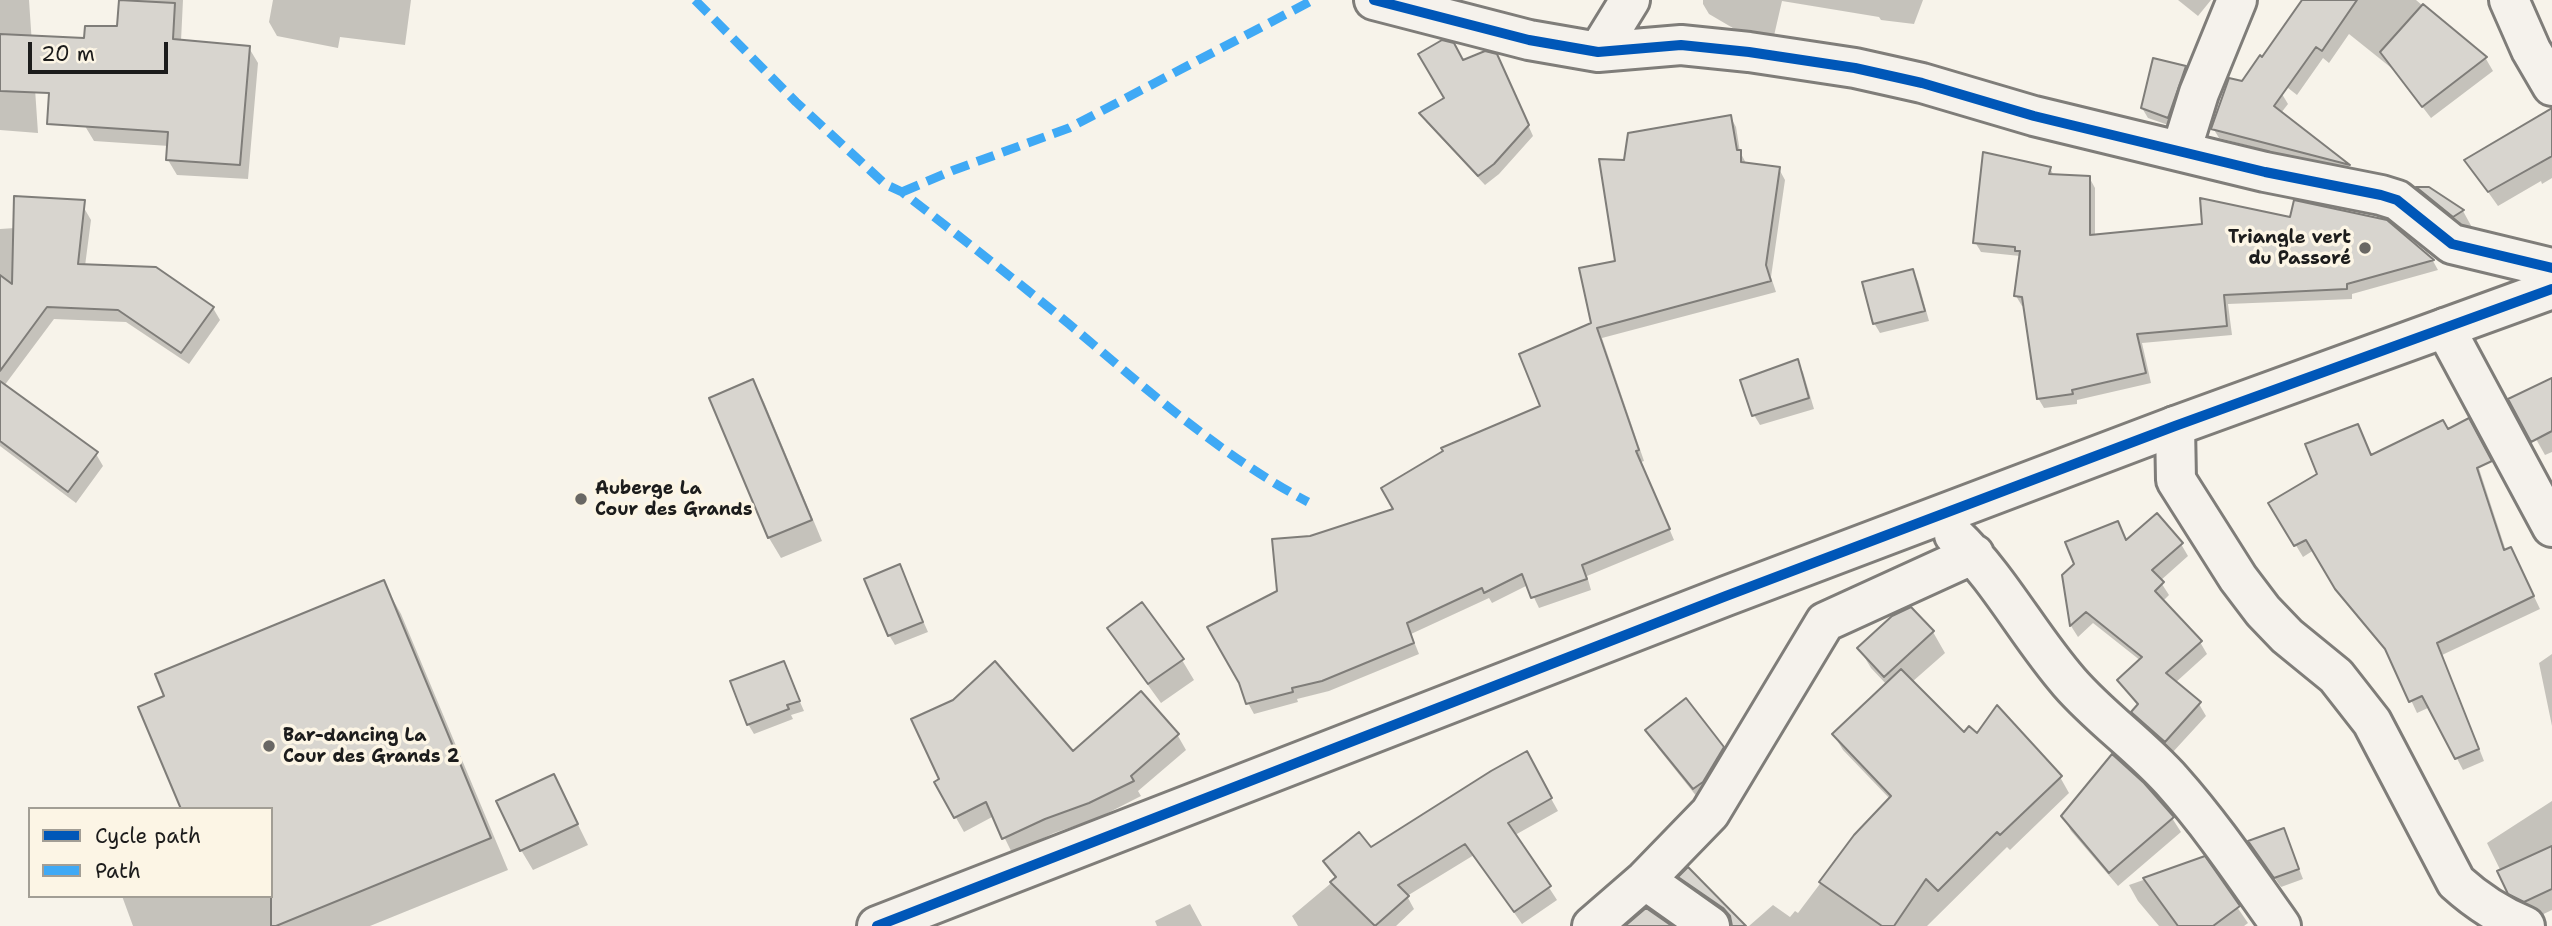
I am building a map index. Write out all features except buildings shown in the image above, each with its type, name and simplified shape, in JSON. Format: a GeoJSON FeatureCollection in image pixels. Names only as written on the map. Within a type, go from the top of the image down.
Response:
{"type":"FeatureCollection","features":[{"type":"Feature","properties":{"kind":"street"},"geometry":{"type":"LineString","coordinates":[[1374,0],[1529,40],[1598,52],[1681,45],[1855,68],[1922,83],[2034,116],[2265,172],[2381,195],[2397,201],[2452,244],[2552,268]]}},
{"type":"Feature","properties":{"kind":"street"},"geometry":{"type":"LineString","coordinates":[[1598,52],[1630,0]]}},
{"type":"Feature","properties":{"kind":"street"},"geometry":{"type":"LineString","coordinates":[[2181,150],[2199,93],[2237,0]]}},
{"type":"Feature","properties":{"kind":"street"},"geometry":{"type":"LineString","coordinates":[[2509,0],[2531,50],[2552,86]]}},
{"type":"Feature","properties":{"kind":"street"},"geometry":{"type":"LineString","coordinates":[[877,926],[1935,517],[2175,426],[2552,289]]}},
{"type":"Feature","properties":{"kind":"street"},"geometry":{"type":"LineString","coordinates":[[2445,328],[2552,527]]}},
{"type":"Feature","properties":{"kind":"street"},"geometry":{"type":"LineString","coordinates":[[2175,426],[2176,480],[2238,578],[2263,611],[2287,636],[2336,676],[2372,722],[2456,882],[2476,900],[2499,915],[2525,926]]}},
{"type":"Feature","properties":{"kind":"street"},"geometry":{"type":"LineString","coordinates":[[1935,517],[1974,554],[2068,681],[2173,782],[2242,869],[2281,926]]}},
{"type":"Feature","properties":{"kind":"street"},"geometry":{"type":"LineString","coordinates":[[1592,926],[1645,880],[1710,813],[1825,622],[1974,554]]}},
{"type":"Feature","properties":{"kind":"street"},"geometry":{"type":"LineString","coordinates":[[1645,880],[1710,926]]}},
{"type":"Feature","properties":{"kind":"marked path"},"geometry":{"type":"LineString","coordinates":[[695,0],[796,102],[885,184],[902,192],[965,241],[1214,442],[1244,464],[1308,502]]}},
{"type":"Feature","properties":{"kind":"marked path"},"geometry":{"type":"LineString","coordinates":[[902,192],[1069,128],[1313,0]]}},
{"type":"Feature","properties":{"kind":"cycle path"},"geometry":{"type":"LineString","coordinates":[[1374,0],[1529,40],[1598,52],[1681,45],[1855,68],[1922,83],[2034,116],[2265,172],[2381,195],[2397,200],[2452,244],[2552,268]]}},
{"type":"Feature","properties":{"kind":"cycle path"},"geometry":{"type":"LineString","coordinates":[[877,926],[1726,596],[2175,426],[2552,289]]}},
{"type":"Feature","properties":{"kind":"place","name":"Triangle vert du Passoré"},"geometry":{"type":"Point","coordinates":[2365,248]}},
{"type":"Feature","properties":{"kind":"place","name":"Auberge La Cour des Grands"},"geometry":{"type":"Point","coordinates":[581,499]}},
{"type":"Feature","properties":{"kind":"place","name":"Bar-dancing La Cour des Grands 2"},"geometry":{"type":"Point","coordinates":[269,746]}}]}
